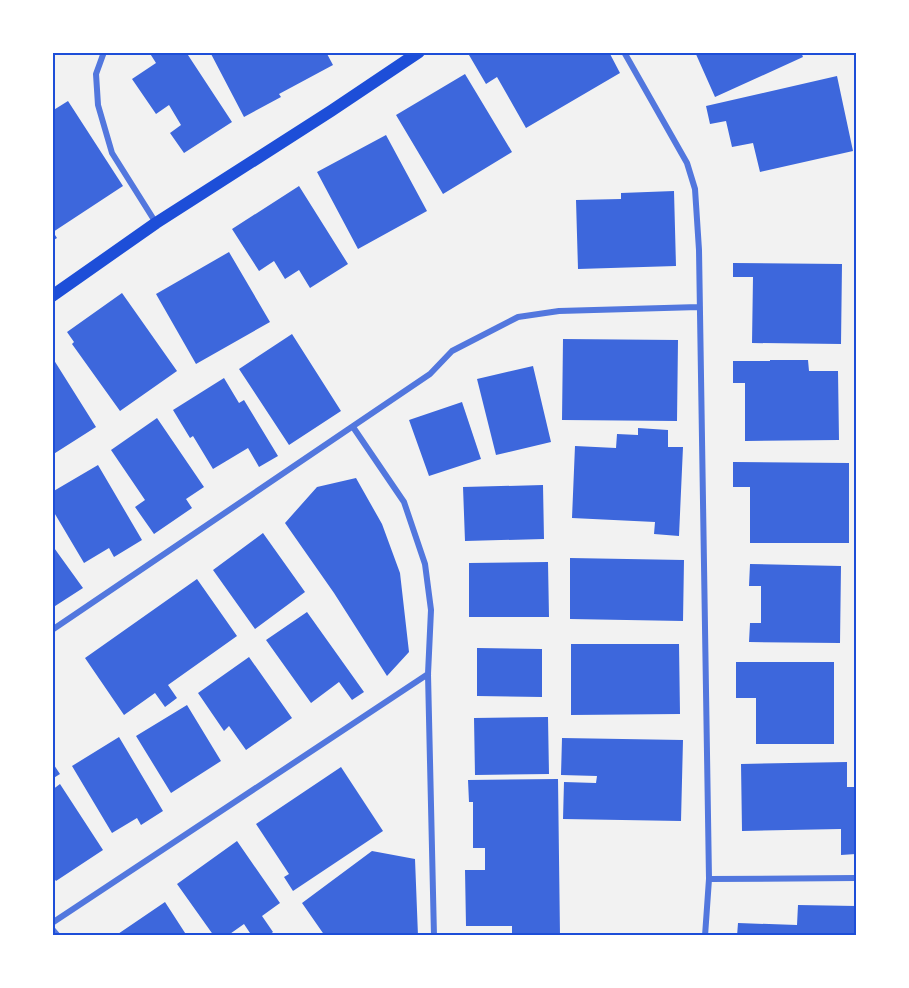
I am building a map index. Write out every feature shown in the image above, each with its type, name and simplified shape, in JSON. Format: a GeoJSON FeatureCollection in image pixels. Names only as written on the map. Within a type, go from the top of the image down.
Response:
{"type":"FeatureCollection","features":[{"type":"Feature","properties":{"kind":"main road"},"geometry":{"type":"LineString","coordinates":[[52,296],[156,223],[419,52]]}},
{"type":"Feature","properties":{"kind":"street"},"geometry":{"type":"LineString","coordinates":[[104,52],[96,74],[98,105],[112,153],[156,223]]}},
{"type":"Feature","properties":{"kind":"street"},"geometry":{"type":"LineString","coordinates":[[624,52],[687,163],[695,189],[699,250],[709,879],[705,936]]}},
{"type":"Feature","properties":{"kind":"street"},"geometry":{"type":"LineString","coordinates":[[52,630],[430,374],[452,351],[518,317],[559,311],[699,307]]}},
{"type":"Feature","properties":{"kind":"street"},"geometry":{"type":"LineString","coordinates":[[352,427],[404,502],[425,564],[431,610],[428,674],[434,936]]}},
{"type":"Feature","properties":{"kind":"street"},"geometry":{"type":"LineString","coordinates":[[52,922],[428,674]]}},
{"type":"Feature","properties":{"kind":"street"},"geometry":{"type":"LineString","coordinates":[[709,879],[856,878]]}},
{"type":"Feature","properties":{"kind":"street"},"geometry":{"type":"LineString","coordinates":[[52,929],[58,936]]}},
{"type":"Feature","properties":{"kind":"building"},"geometry":{"type":"Polygon","coordinates":[[[149,52],[186,52],[232,122],[184,153],[170,133],[181,125],[169,105],[156,114],[132,79],[156,63],[149,52]]]}},
{"type":"Feature","properties":{"kind":"building"},"geometry":{"type":"Polygon","coordinates":[[[210,52],[326,52],[333,65],[279,94],[281,97],[244,117],[210,52]]]}},
{"type":"Feature","properties":{"kind":"building"},"geometry":{"type":"Polygon","coordinates":[[[473,52],[609,52],[620,73],[526,128],[497,77],[486,84],[469,55],[473,52]]]}},
{"type":"Feature","properties":{"kind":"building"},"geometry":{"type":"Polygon","coordinates":[[[695,52],[801,52],[803,57],[715,97],[695,52]]]}},
{"type":"Feature","properties":{"kind":"building"},"geometry":{"type":"Polygon","coordinates":[[[465,74],[512,152],[443,194],[396,115],[465,74]]]}},
{"type":"Feature","properties":{"kind":"building"},"geometry":{"type":"Polygon","coordinates":[[[837,76],[853,151],[760,172],[753,143],[732,147],[726,121],[710,124],[706,106],[837,76]]]}},
{"type":"Feature","properties":{"kind":"building"},"geometry":{"type":"Polygon","coordinates":[[[68,101],[123,186],[53,232],[57,238],[52,241],[52,111],[68,101]]]}},
{"type":"Feature","properties":{"kind":"building"},"geometry":{"type":"Polygon","coordinates":[[[386,135],[427,211],[358,249],[317,172],[386,135]]]}},
{"type":"Feature","properties":{"kind":"building"},"geometry":{"type":"Polygon","coordinates":[[[299,186],[348,264],[310,288],[299,270],[285,279],[274,261],[259,271],[232,229],[299,186]]]}},
{"type":"Feature","properties":{"kind":"building"},"geometry":{"type":"Polygon","coordinates":[[[674,191],[676,266],[578,269],[576,200],[621,199],[621,193],[674,191]]]}},
{"type":"Feature","properties":{"kind":"building"},"geometry":{"type":"Polygon","coordinates":[[[229,252],[270,322],[196,364],[156,294],[229,252]]]}},
{"type":"Feature","properties":{"kind":"building"},"geometry":{"type":"Polygon","coordinates":[[[733,263],[842,264],[841,344],[752,343],[753,277],[733,277],[733,263]]]}},
{"type":"Feature","properties":{"kind":"building"},"geometry":{"type":"Polygon","coordinates":[[[122,293],[177,371],[120,411],[72,344],[74,342],[67,332],[122,293]]]}},
{"type":"Feature","properties":{"kind":"building"},"geometry":{"type":"Polygon","coordinates":[[[292,334],[341,411],[289,445],[239,369],[292,334]]]}},
{"type":"Feature","properties":{"kind":"building"},"geometry":{"type":"Polygon","coordinates":[[[563,339],[678,340],[677,421],[562,420],[563,339]]]}},
{"type":"Feature","properties":{"kind":"building"},"geometry":{"type":"Polygon","coordinates":[[[52,357],[96,427],[52,455],[52,357]]]}},
{"type":"Feature","properties":{"kind":"building"},"geometry":{"type":"Polygon","coordinates":[[[808,360],[809,371],[838,371],[839,440],[745,441],[745,383],[733,383],[733,361],[808,360]]]}},
{"type":"Feature","properties":{"kind":"building"},"geometry":{"type":"Polygon","coordinates":[[[533,366],[551,442],[496,455],[477,379],[533,366]]]}},
{"type":"Feature","properties":{"kind":"building"},"geometry":{"type":"Polygon","coordinates":[[[224,378],[239,403],[244,400],[278,456],[259,467],[248,448],[213,469],[193,436],[190,438],[173,410],[224,378]]]}},
{"type":"Feature","properties":{"kind":"building"},"geometry":{"type":"Polygon","coordinates":[[[462,402],[481,459],[429,476],[409,420],[462,402]]]}},
{"type":"Feature","properties":{"kind":"building"},"geometry":{"type":"Polygon","coordinates":[[[157,418],[204,487],[186,499],[192,508],[154,534],[135,507],[145,500],[111,450],[157,418]]]}},
{"type":"Feature","properties":{"kind":"building"},"geometry":{"type":"Polygon","coordinates":[[[638,428],[668,430],[668,447],[683,447],[679,536],[654,534],[655,522],[572,518],[575,446],[616,448],[617,434],[638,435],[638,428]]]}},
{"type":"Feature","properties":{"kind":"building"},"geometry":{"type":"Polygon","coordinates":[[[733,462],[849,463],[849,543],[750,543],[750,487],[733,487],[733,462]]]}},
{"type":"Feature","properties":{"kind":"building"},"geometry":{"type":"Polygon","coordinates":[[[98,465],[142,540],[114,557],[109,548],[84,563],[52,509],[52,492],[98,465]]]}},
{"type":"Feature","properties":{"kind":"building"},"geometry":{"type":"Polygon","coordinates":[[[356,478],[382,524],[400,573],[409,652],[387,676],[334,593],[285,523],[317,487],[356,478]]]}},
{"type":"Feature","properties":{"kind":"building"},"geometry":{"type":"Polygon","coordinates":[[[543,485],[544,539],[465,541],[463,487],[543,485]]]}},
{"type":"Feature","properties":{"kind":"building"},"geometry":{"type":"Polygon","coordinates":[[[263,533],[305,592],[255,629],[213,570],[263,533]]]}},
{"type":"Feature","properties":{"kind":"building"},"geometry":{"type":"Polygon","coordinates":[[[52,545],[83,588],[52,608],[52,545]]]}},
{"type":"Feature","properties":{"kind":"building"},"geometry":{"type":"Polygon","coordinates":[[[570,558],[684,560],[683,621],[570,619],[570,558]]]}},
{"type":"Feature","properties":{"kind":"building"},"geometry":{"type":"Polygon","coordinates":[[[548,562],[549,617],[469,617],[469,563],[548,562]]]}},
{"type":"Feature","properties":{"kind":"building"},"geometry":{"type":"Polygon","coordinates":[[[750,564],[841,566],[840,643],[749,642],[750,623],[761,623],[761,586],[749,586],[750,564]]]}},
{"type":"Feature","properties":{"kind":"building"},"geometry":{"type":"Polygon","coordinates":[[[197,579],[237,636],[168,685],[177,698],[165,707],[155,693],[124,715],[85,658],[197,579]]]}},
{"type":"Feature","properties":{"kind":"building"},"geometry":{"type":"Polygon","coordinates":[[[307,612],[364,692],[352,700],[339,682],[311,703],[266,640],[307,612]]]}},
{"type":"Feature","properties":{"kind":"building"},"geometry":{"type":"Polygon","coordinates":[[[571,644],[679,644],[680,714],[571,715],[571,644]]]}},
{"type":"Feature","properties":{"kind":"building"},"geometry":{"type":"Polygon","coordinates":[[[477,648],[542,649],[542,697],[477,696],[477,648]]]}},
{"type":"Feature","properties":{"kind":"building"},"geometry":{"type":"Polygon","coordinates":[[[249,657],[292,718],[246,750],[229,726],[224,731],[198,693],[249,657]]]}},
{"type":"Feature","properties":{"kind":"building"},"geometry":{"type":"Polygon","coordinates":[[[736,662],[834,662],[834,744],[756,744],[756,698],[736,698],[736,662]]]}},
{"type":"Feature","properties":{"kind":"building"},"geometry":{"type":"Polygon","coordinates":[[[187,705],[221,761],[171,793],[136,736],[187,705]]]}},
{"type":"Feature","properties":{"kind":"building"},"geometry":{"type":"Polygon","coordinates":[[[548,717],[549,774],[475,775],[474,718],[548,717]]]}},
{"type":"Feature","properties":{"kind":"building"},"geometry":{"type":"Polygon","coordinates":[[[119,737],[163,811],[141,825],[137,818],[112,833],[72,766],[119,737]]]}},
{"type":"Feature","properties":{"kind":"building"},"geometry":{"type":"Polygon","coordinates":[[[562,738],[683,740],[681,821],[563,819],[564,782],[596,783],[597,776],[561,775],[562,738]]]}},
{"type":"Feature","properties":{"kind":"building"},"geometry":{"type":"Polygon","coordinates":[[[52,762],[60,774],[52,779],[52,762]]]}},
{"type":"Feature","properties":{"kind":"building"},"geometry":{"type":"Polygon","coordinates":[[[847,762],[847,787],[856,787],[856,854],[841,855],[841,829],[742,831],[741,764],[847,762]]]}},
{"type":"Feature","properties":{"kind":"building"},"geometry":{"type":"Polygon","coordinates":[[[341,767],[383,831],[293,891],[284,877],[289,874],[256,824],[341,767]]]}},
{"type":"Feature","properties":{"kind":"building"},"geometry":{"type":"Polygon","coordinates":[[[558,779],[560,936],[512,936],[512,926],[466,926],[465,870],[485,870],[485,848],[473,848],[473,802],[469,802],[468,780],[558,779]]]}},
{"type":"Feature","properties":{"kind":"building"},"geometry":{"type":"Polygon","coordinates":[[[60,784],[103,850],[56,881],[52,876],[52,790],[60,784]]]}},
{"type":"Feature","properties":{"kind":"building"},"geometry":{"type":"Polygon","coordinates":[[[237,841],[280,903],[262,916],[273,932],[268,936],[252,936],[244,924],[227,936],[214,936],[177,884],[237,841]]]}},
{"type":"Feature","properties":{"kind":"building"},"geometry":{"type":"Polygon","coordinates":[[[372,851],[415,859],[418,936],[325,936],[302,903],[372,851]]]}},
{"type":"Feature","properties":{"kind":"building"},"geometry":{"type":"Polygon","coordinates":[[[165,902],[187,936],[115,936],[165,902]]]}},
{"type":"Feature","properties":{"kind":"building"},"geometry":{"type":"Polygon","coordinates":[[[798,905],[856,906],[856,936],[737,936],[738,923],[797,925],[798,905]]]}}]}
